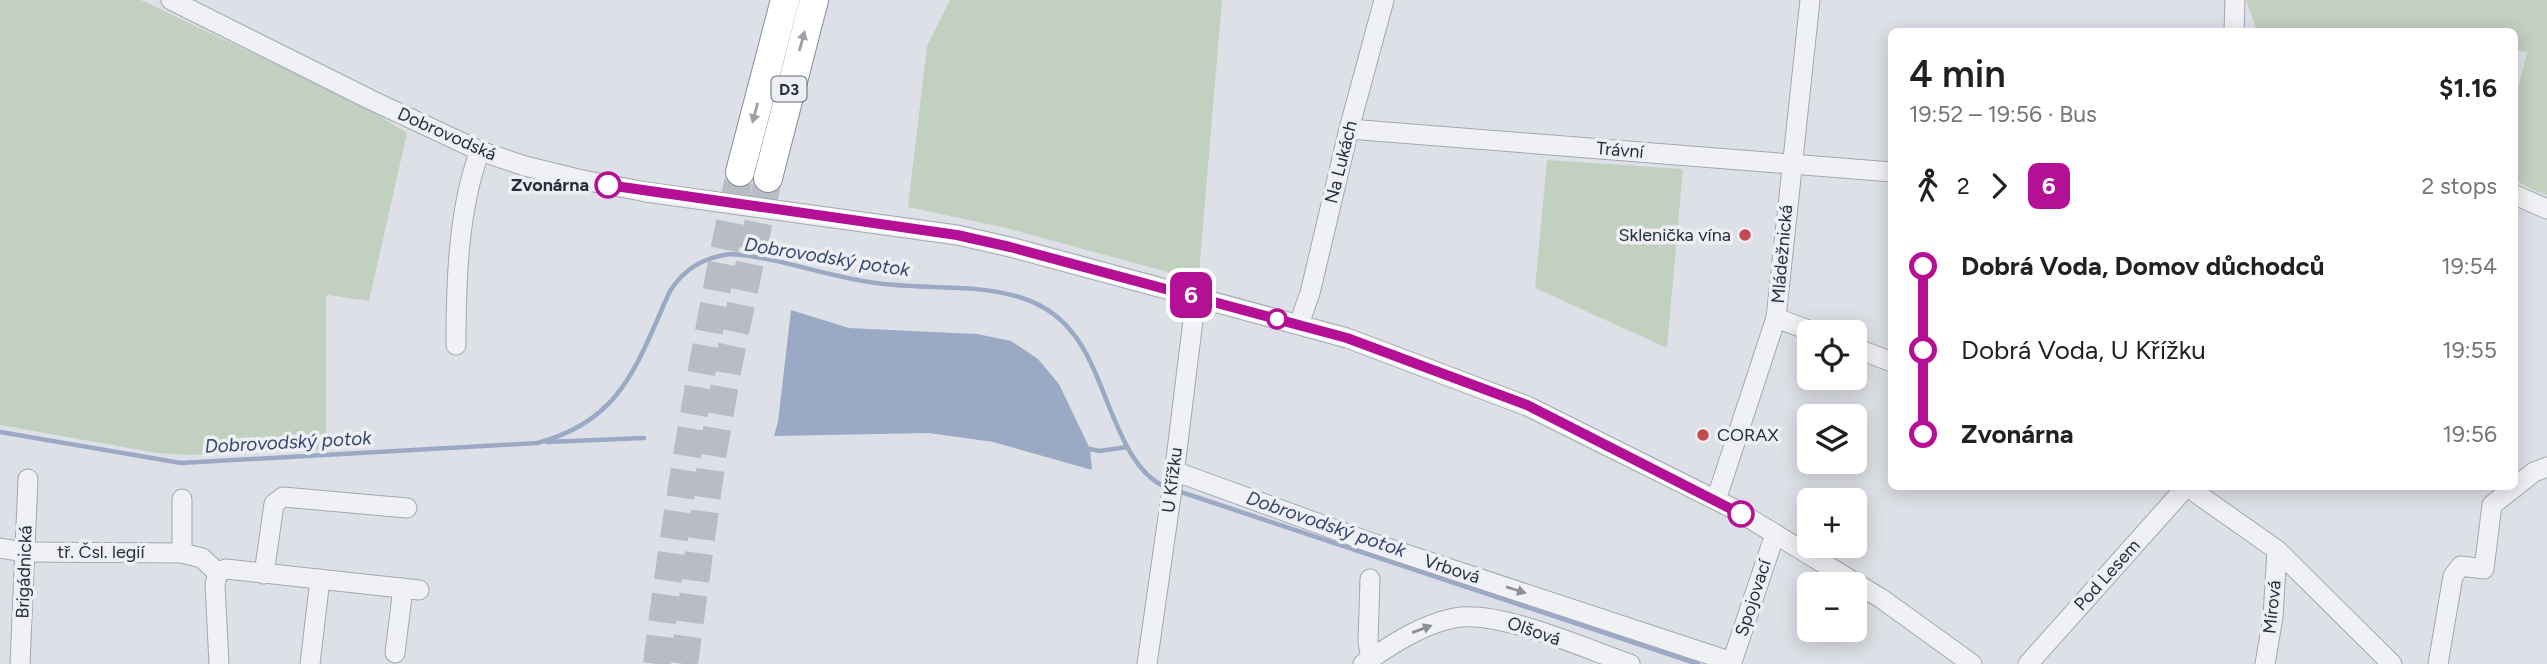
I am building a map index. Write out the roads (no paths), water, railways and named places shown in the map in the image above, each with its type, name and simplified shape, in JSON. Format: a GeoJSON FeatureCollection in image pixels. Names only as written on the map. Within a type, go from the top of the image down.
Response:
{"type":"FeatureCollection","features":[{"type":"Feature","properties":{"kind":"highway","name":"D3"},"geometry":{"type":"LineString","coordinates":[[740,172],[785,0]]}},
{"type":"Feature","properties":{"kind":"highway","name":"D3"},"geometry":{"type":"LineString","coordinates":[[768,178],[814,0]]}},
{"type":"Feature","properties":{"kind":"street","name":"Dobrovodská"},"geometry":{"type":"LineString","coordinates":[[171,0],[369,99],[477,157],[605,184],[957,235],[1347,338],[1527,405],[1716,500],[1882,599],[1972,664]]}},
{"type":"Feature","properties":{"kind":"street","name":"Na Lukách"},"geometry":{"type":"LineString","coordinates":[[1298,324],[1310,293],[1349,129],[1384,0]]}},
{"type":"Feature","properties":{"kind":"street","name":"Mládežnická"},"geometry":{"type":"LineString","coordinates":[[1716,500],[1776,318],[1810,0]]}},
{"type":"Feature","properties":{"kind":"street"},"geometry":{"type":"LineString","coordinates":[[2234,28],[2235,0]]}},
{"type":"Feature","properties":{"kind":"street","name":"Trávní"},"geometry":{"type":"LineString","coordinates":[[1349,129],[1888,172]]}},
{"type":"Feature","properties":{"kind":"street"},"geometry":{"type":"LineString","coordinates":[[456,345],[459,253],[477,157]]}},
{"type":"Feature","properties":{"kind":"street"},"geometry":{"type":"LineString","coordinates":[[2518,196],[2547,209]]}},
{"type":"Feature","properties":{"kind":"street","name":"U Křížku"},"geometry":{"type":"LineString","coordinates":[[1147,664],[1196,296]]}},
{"type":"Feature","properties":{"kind":"street"},"geometry":{"type":"LineString","coordinates":[[1776,318],[1797,326]]}},
{"type":"Feature","properties":{"kind":"street"},"geometry":{"type":"LineString","coordinates":[[1867,353],[1888,360]]}},
{"type":"Feature","properties":{"kind":"street"},"geometry":{"type":"LineString","coordinates":[[2518,485],[2534,472],[2547,467]]}},
{"type":"Feature","properties":{"kind":"street","name":"Vrbová"},"geometry":{"type":"LineString","coordinates":[[1174,473],[1372,543],[1732,662]]}},
{"type":"Feature","properties":{"kind":"street","name":"Brigádnická"},"geometry":{"type":"LineString","coordinates":[[20,664],[28,479]]}},
{"type":"Feature","properties":{"kind":"street","name":"Pod Lesem"},"geometry":{"type":"LineString","coordinates":[[2028,664],[2183,490]]}},
{"type":"Feature","properties":{"kind":"street"},"geometry":{"type":"LineString","coordinates":[[2196,490],[2196,493],[2277,550],[2392,664]]}},
{"type":"Feature","properties":{"kind":"street"},"geometry":{"type":"LineString","coordinates":[[2438,664],[2453,576],[2461,566],[2484,569],[2492,505],[2511,490]]}},
{"type":"Feature","properties":{"kind":"street"},"geometry":{"type":"LineString","coordinates":[[264,573],[274,504],[283,497],[407,508]]}},
{"type":"Feature","properties":{"kind":"street"},"geometry":{"type":"LineString","coordinates":[[182,499],[182,553]]}},
{"type":"Feature","properties":{"kind":"street","name":"Spojovací"},"geometry":{"type":"LineString","coordinates":[[1732,662],[1775,534]]}},
{"type":"Feature","properties":{"kind":"street","name":"tř. Čsl. legií"},"geometry":{"type":"LineString","coordinates":[[0,548],[24,552],[182,553],[202,558],[218,573]]}},
{"type":"Feature","properties":{"kind":"street","name":"Mírová"},"geometry":{"type":"LineString","coordinates":[[2265,664],[2273,617],[2277,550]]}},
{"type":"Feature","properties":{"kind":"street"},"geometry":{"type":"LineString","coordinates":[[219,664],[215,584],[218,573],[226,569],[411,589],[395,653]]}},
{"type":"Feature","properties":{"kind":"street"},"geometry":{"type":"LineString","coordinates":[[310,664],[320,579]]}},
{"type":"Feature","properties":{"kind":"street"},"geometry":{"type":"LineString","coordinates":[[1367,661],[1370,579]]}},
{"type":"Feature","properties":{"kind":"street","name":"Olšová"},"geometry":{"type":"LineString","coordinates":[[1367,661],[1411,632],[1455,618],[1502,620],[1630,664]]}},
{"type":"Feature","properties":{"kind":"water"},"geometry":{"type":"Polygon","coordinates":[[[791,310],[849,328],[977,334],[1011,341],[1038,359],[1059,384],[1090,449],[1092,470],[993,442],[929,433],[774,436],[791,310]]]}},
{"type":"Feature","properties":{"kind":"waterway","name":"Dobrovodský potok"},"geometry":{"type":"LineString","coordinates":[[0,432],[181,463],[537,443],[566,433],[589,420],[608,404],[636,365],[676,283],[696,265],[730,254],[767,259],[876,283],[984,290],[1041,306],[1071,331],[1094,370],[1123,440],[1135,460],[1149,476],[1166,487]]}},
{"type":"Feature","properties":{"kind":"waterway"},"geometry":{"type":"LineString","coordinates":[[547,442],[644,438]]}},
{"type":"Feature","properties":{"kind":"waterway"},"geometry":{"type":"LineString","coordinates":[[1086,448],[1099,451],[1127,447]]}},
{"type":"Feature","properties":{"kind":"waterway","name":"Dobrovodský potok"},"geometry":{"type":"LineString","coordinates":[[1178,491],[1698,664]]}},
{"type":"Feature","properties":{"kind":"tunnel"},"geometry":{"type":"LineString","coordinates":[[657,664],[694,417],[740,172]]}},
{"type":"Feature","properties":{"kind":"tunnel"},"geometry":{"type":"LineString","coordinates":[[684,664],[712,458],[729,361],[768,178]]}},
{"type":"Feature","properties":{"kind":"place","name":"Zvonárna"},"geometry":{"type":"Point","coordinates":[608,185]}},
{"type":"Feature","properties":{"kind":"place","name":"Sklenička vína"},"geometry":{"type":"Point","coordinates":[1745,235]}},
{"type":"Feature","properties":{"kind":"place","name":"CORAX"},"geometry":{"type":"Point","coordinates":[1703,435]}}]}
